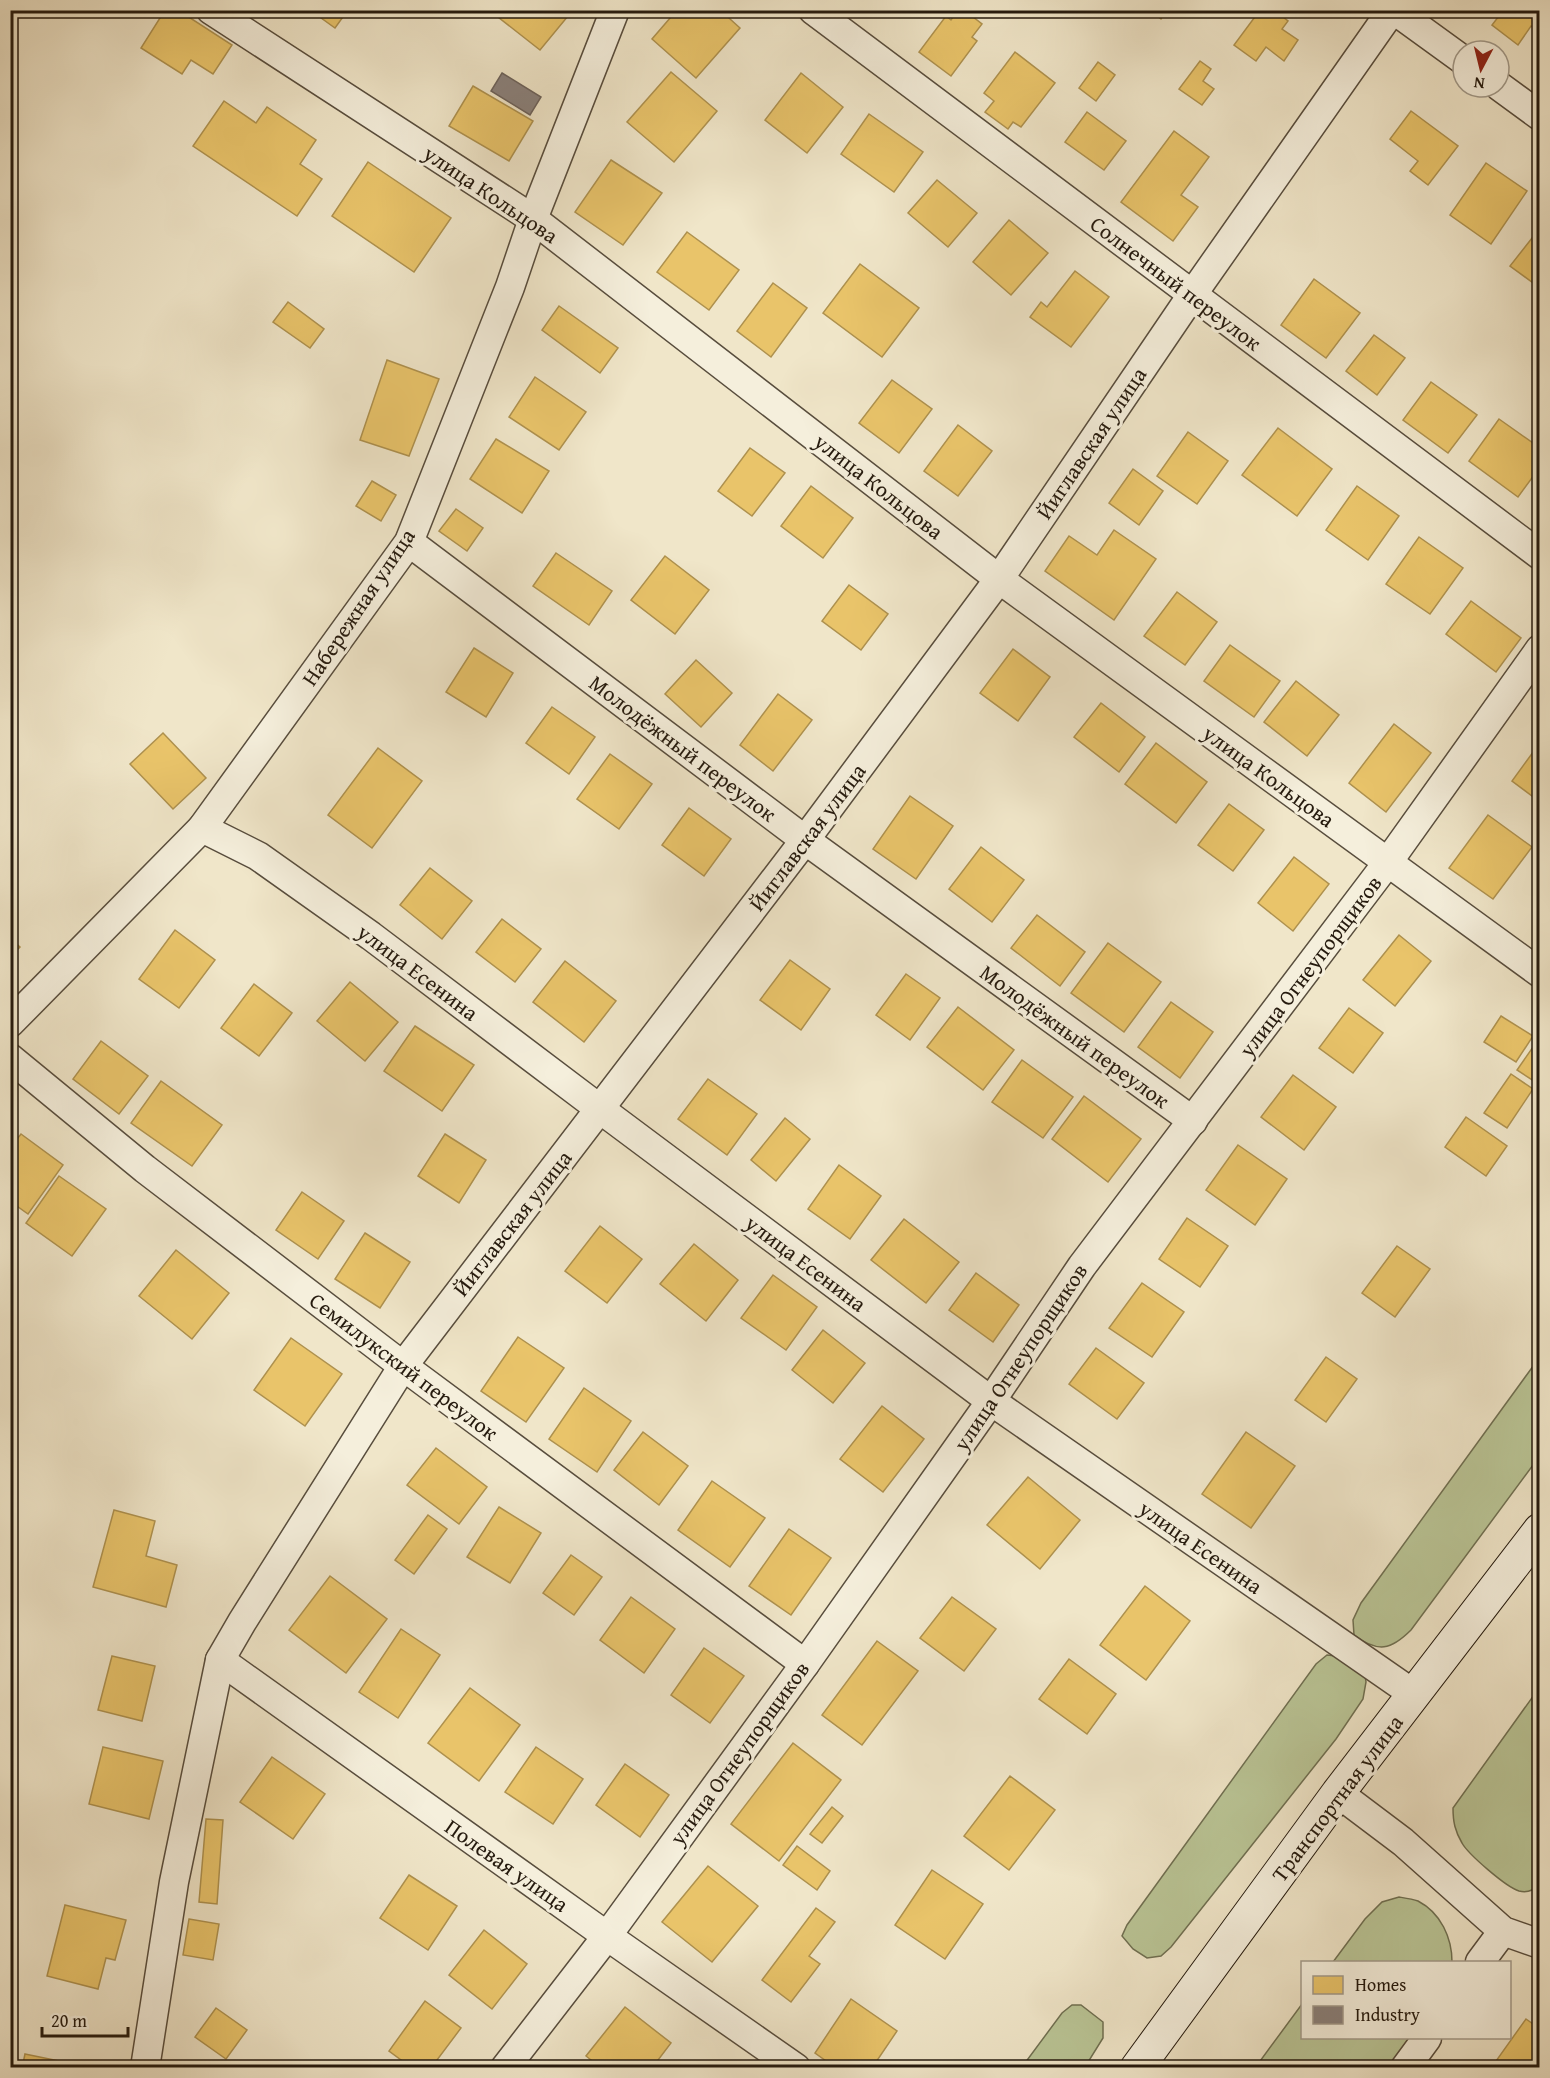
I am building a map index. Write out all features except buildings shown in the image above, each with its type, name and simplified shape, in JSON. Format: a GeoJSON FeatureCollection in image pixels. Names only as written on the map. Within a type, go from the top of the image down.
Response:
{"type":"FeatureCollection","features":[{"type":"Feature","properties":{"kind":"main road","name":"Транспортная улица"},"geometry":{"type":"LineString","coordinates":[[1137,2067],[1338,1793],[1539,1530]]}},
{"type":"Feature","properties":{"kind":"street","name":"улица Кольцова"},"geometry":{"type":"LineString","coordinates":[[211,10],[533,219],[999,579],[1539,973]]}},
{"type":"Feature","properties":{"kind":"street","name":"Набережная улица"},"geometry":{"type":"LineString","coordinates":[[10,1023],[202,828],[409,542],[510,287],[533,219],[615,10]]}},
{"type":"Feature","properties":{"kind":"street","name":"Солнечный переулок"},"geometry":{"type":"LineString","coordinates":[[813,10],[1539,555]]}},
{"type":"Feature","properties":{"kind":"street","name":"Йиглавская улица"},"geometry":{"type":"LineString","coordinates":[[145,2067],[174,1882],[220,1660],[242,1622],[402,1366],[805,840],[999,579],[1192,295],[1393,10]]}},
{"type":"Feature","properties":{"kind":"street"},"geometry":{"type":"LineString","coordinates":[[1393,10],[1451,51]]}},
{"type":"Feature","properties":{"kind":"street"},"geometry":{"type":"LineString","coordinates":[[1511,95],[1539,116]]}},
{"type":"Feature","properties":{"kind":"street","name":"Молодёжный переулок"},"geometry":{"type":"LineString","coordinates":[[409,542],[805,840],[1193,1122]]}},
{"type":"Feature","properties":{"kind":"street","name":"улица Огнеупорщиков"},"geometry":{"type":"LineString","coordinates":[[505,2067],[607,1936],[804,1664],[992,1401],[1082,1266],[1388,862],[1539,649]]}},
{"type":"Feature","properties":{"kind":"street","name":"улица Есенина"},"geometry":{"type":"LineString","coordinates":[[202,828],[258,856],[352,923],[992,1401],[1415,1695]]}},
{"type":"Feature","properties":{"kind":"street","name":"Семилукский переулок"},"geometry":{"type":"LineString","coordinates":[[10,1058],[146,1169],[402,1366],[804,1664]]}},
{"type":"Feature","properties":{"kind":"street","name":"Полевая улица"},"geometry":{"type":"LineString","coordinates":[[220,1660],[607,1936],[796,2067]]}},
{"type":"Feature","properties":{"kind":"street"},"geometry":{"type":"LineString","coordinates":[[1338,1793],[1403,1842],[1503,1930],[1539,1944]]}},
{"type":"Feature","properties":{"kind":"street"},"geometry":{"type":"LineString","coordinates":[[1481,1961],[1503,1930]]}},
{"type":"Feature","properties":{"kind":"street"},"geometry":{"type":"LineString","coordinates":[[1405,2067],[1426,2039]]}},
{"type":"Feature","properties":{"kind":"green space"},"geometry":{"type":"Polygon","coordinates":[[[1539,1358],[1539,1457],[1411,1630],[1397,1642],[1384,1647],[1370,1645],[1363,1641],[1354,1635],[1353,1620],[1361,1603],[1539,1358]]]}},
{"type":"Feature","properties":{"kind":"green space"},"geometry":{"type":"Polygon","coordinates":[[[1327,1655],[1336,1656],[1365,1675],[1363,1699],[1336,1739],[1171,1947],[1161,1956],[1147,1958],[1133,1949],[1122,1936],[1127,1925],[1316,1664],[1327,1655]]]}},
{"type":"Feature","properties":{"kind":"green space"},"geometry":{"type":"Polygon","coordinates":[[[1539,1688],[1539,1885],[1530,1891],[1522,1892],[1497,1877],[1466,1848],[1456,1830],[1453,1808],[1539,1688]]]}},
{"type":"Feature","properties":{"kind":"green space"},"geometry":{"type":"Polygon","coordinates":[[[1399,1897],[1418,1901],[1426,1906],[1444,1927],[1450,1944],[1452,1961],[1334,1961],[1365,1919],[1382,1902],[1399,1897]]]}},
{"type":"Feature","properties":{"kind":"green space"},"geometry":{"type":"Polygon","coordinates":[[[1072,2005],[1081,2005],[1103,2022],[1103,2038],[1085,2067],[1022,2067],[1062,2013],[1072,2005]]]}},
{"type":"Feature","properties":{"kind":"green space"},"geometry":{"type":"Polygon","coordinates":[[[1301,2005],[1301,2039],[1412,2039],[1391,2067],[1255,2068],[1301,2005]]]}}]}
